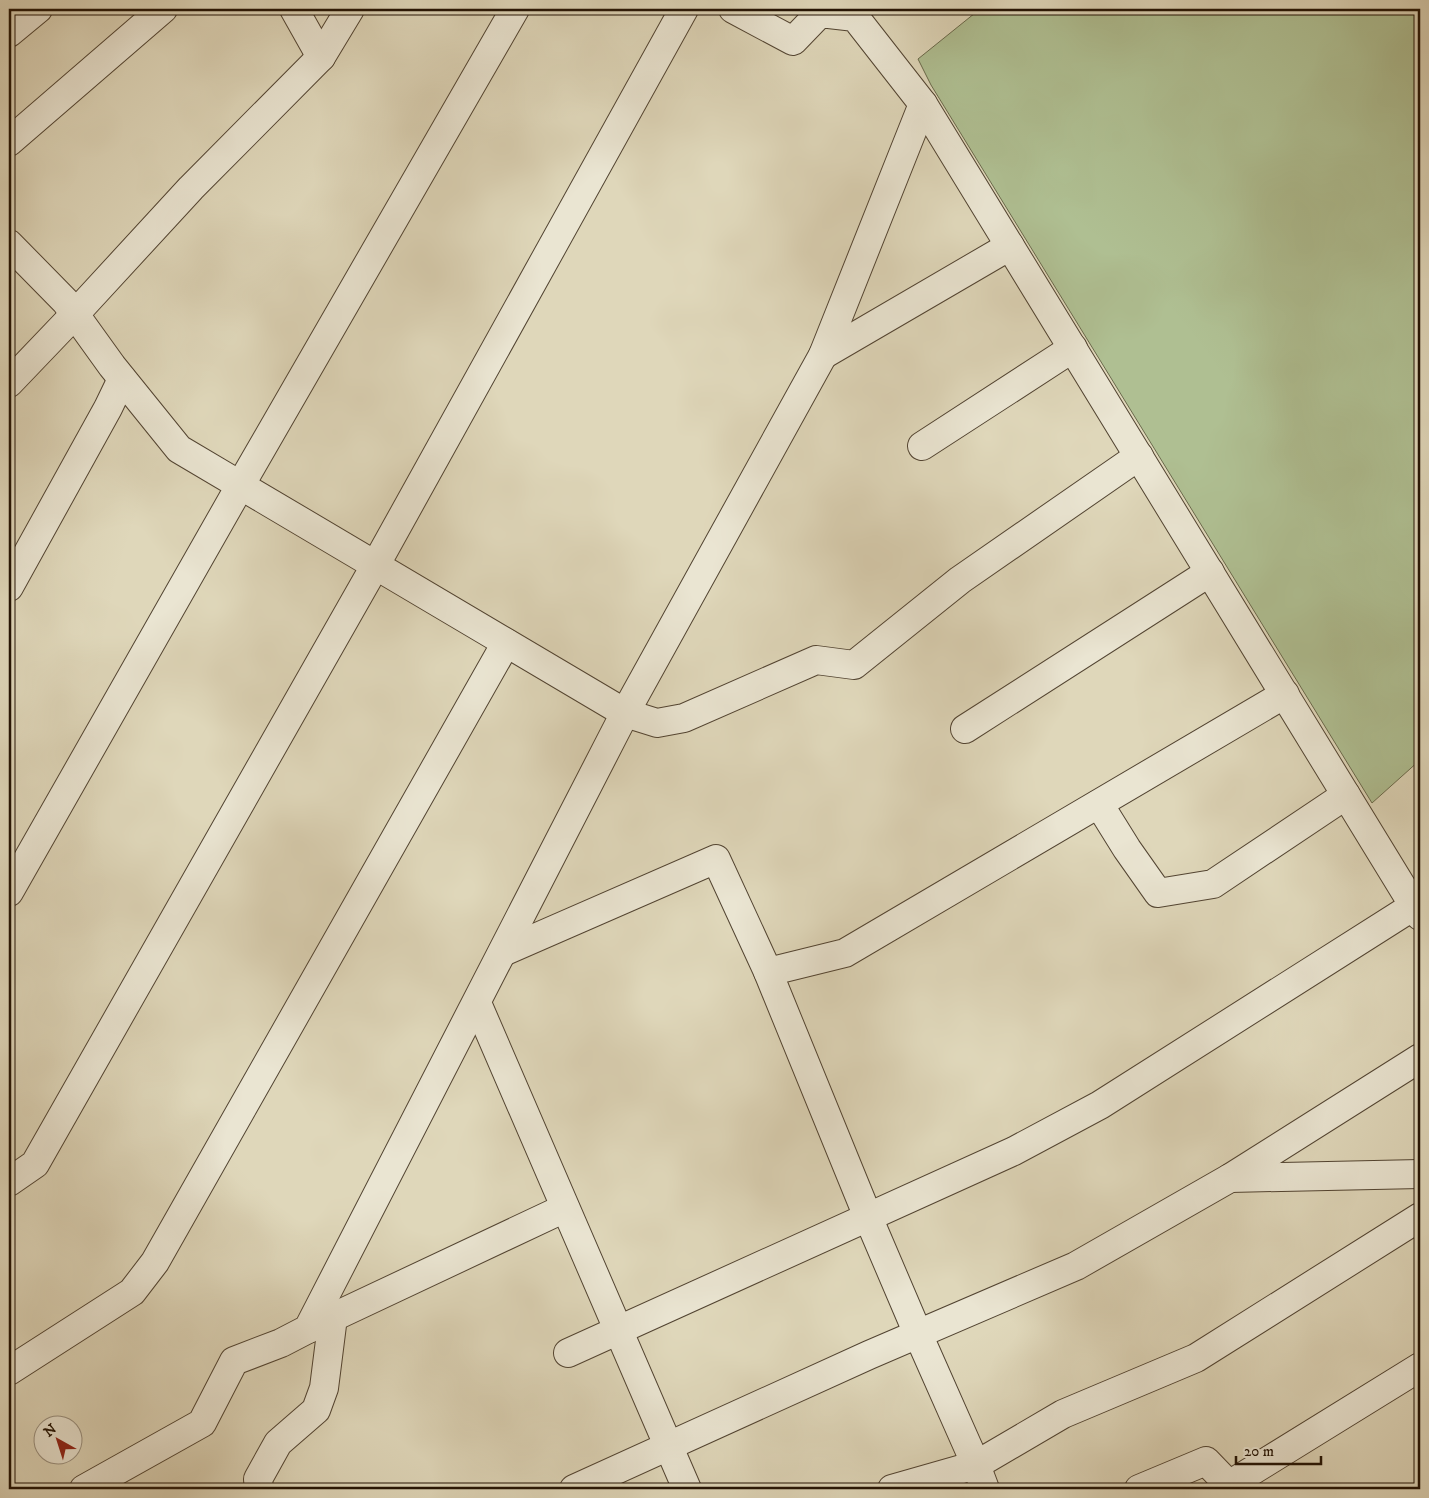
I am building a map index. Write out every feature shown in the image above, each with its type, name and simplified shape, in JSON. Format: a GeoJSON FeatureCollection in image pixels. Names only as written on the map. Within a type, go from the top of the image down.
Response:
{"type":"FeatureCollection","features":[{"type":"Feature","properties":{"kind":"street"},"geometry":{"type":"LineString","coordinates":[[9,33],[38,9]]}},
{"type":"Feature","properties":{"kind":"street"},"geometry":{"type":"LineString","coordinates":[[9,142],[163,9]]}},
{"type":"Feature","properties":{"kind":"street"},"geometry":{"type":"LineString","coordinates":[[294,9],[321,57]]}},
{"type":"Feature","properties":{"kind":"street"},"geometry":{"type":"LineString","coordinates":[[9,383],[192,188],[321,57],[350,9]]}},
{"type":"Feature","properties":{"kind":"street"},"geometry":{"type":"LineString","coordinates":[[9,892],[515,9]]}},
{"type":"Feature","properties":{"kind":"street"},"geometry":{"type":"LineString","coordinates":[[9,1182],[35,1164],[376,566],[684,9]]}},
{"type":"Feature","properties":{"kind":"street"},"geometry":{"type":"LineString","coordinates":[[568,1353],[1014,1151],[1100,1105],[1418,908],[1346,795],[923,104],[856,17],[820,12],[793,41],[733,9]]}},
{"type":"Feature","properties":{"kind":"street"},"geometry":{"type":"LineString","coordinates":[[308,1328],[625,713],[823,354],[923,104]]}},
{"type":"Feature","properties":{"kind":"street"},"geometry":{"type":"LineString","coordinates":[[9,244],[66,302],[122,379],[178,449],[625,713],[657,723],[684,718],[816,660],[854,665],[960,580],[1139,456]]}},
{"type":"Feature","properties":{"kind":"street"},"geometry":{"type":"LineString","coordinates":[[823,354],[1010,246]]}},
{"type":"Feature","properties":{"kind":"street"},"geometry":{"type":"LineString","coordinates":[[922,446],[1073,348]]}},
{"type":"Feature","properties":{"kind":"street"},"geometry":{"type":"LineString","coordinates":[[9,587],[108,408],[122,379]]}},
{"type":"Feature","properties":{"kind":"street"},"geometry":{"type":"LineString","coordinates":[[965,730],[1210,572]]}},
{"type":"Feature","properties":{"kind":"street"},"geometry":{"type":"LineString","coordinates":[[9,1371],[132,1292],[155,1262],[506,643]]}},
{"type":"Feature","properties":{"kind":"street"},"geometry":{"type":"LineString","coordinates":[[768,972],[845,953],[1285,694]]}},
{"type":"Feature","properties":{"kind":"street"},"geometry":{"type":"LineString","coordinates":[[1099,804],[1127,849],[1158,892],[1213,884],[1346,795]]}},
{"type":"Feature","properties":{"kind":"street"},"geometry":{"type":"LineString","coordinates":[[503,952],[716,859],[768,972],[868,1217],[980,1477]]}},
{"type":"Feature","properties":{"kind":"street"},"geometry":{"type":"LineString","coordinates":[[477,1003],[687,1489]]}},
{"type":"Feature","properties":{"kind":"street"},"geometry":{"type":"LineString","coordinates":[[574,1489],[668,1445],[1076,1266],[1230,1178],[1420,1058]]}},
{"type":"Feature","properties":{"kind":"street"},"geometry":{"type":"LineString","coordinates":[[1230,1178],[1420,1174]]}},
{"type":"Feature","properties":{"kind":"street"},"geometry":{"type":"LineString","coordinates":[[84,1489],[202,1423],[234,1361],[281,1343],[308,1328],[566,1208]]}},
{"type":"Feature","properties":{"kind":"street"},"geometry":{"type":"LineString","coordinates":[[892,1489],[980,1477],[1063,1414],[1196,1358],[1420,1217]]}},
{"type":"Feature","properties":{"kind":"street"},"geometry":{"type":"LineString","coordinates":[[259,1489],[258,1478],[278,1442],[316,1410],[324,1388],[333,1317]]}},
{"type":"Feature","properties":{"kind":"street"},"geometry":{"type":"LineString","coordinates":[[1139,1489],[1206,1461],[1231,1487],[1420,1367]]}},
{"type":"Feature","properties":{"kind":"green space"},"geometry":{"type":"Polygon","coordinates":[[[980,9],[1420,9],[1420,760],[1372,803],[931,85],[918,59],[980,9]]]}}]}
